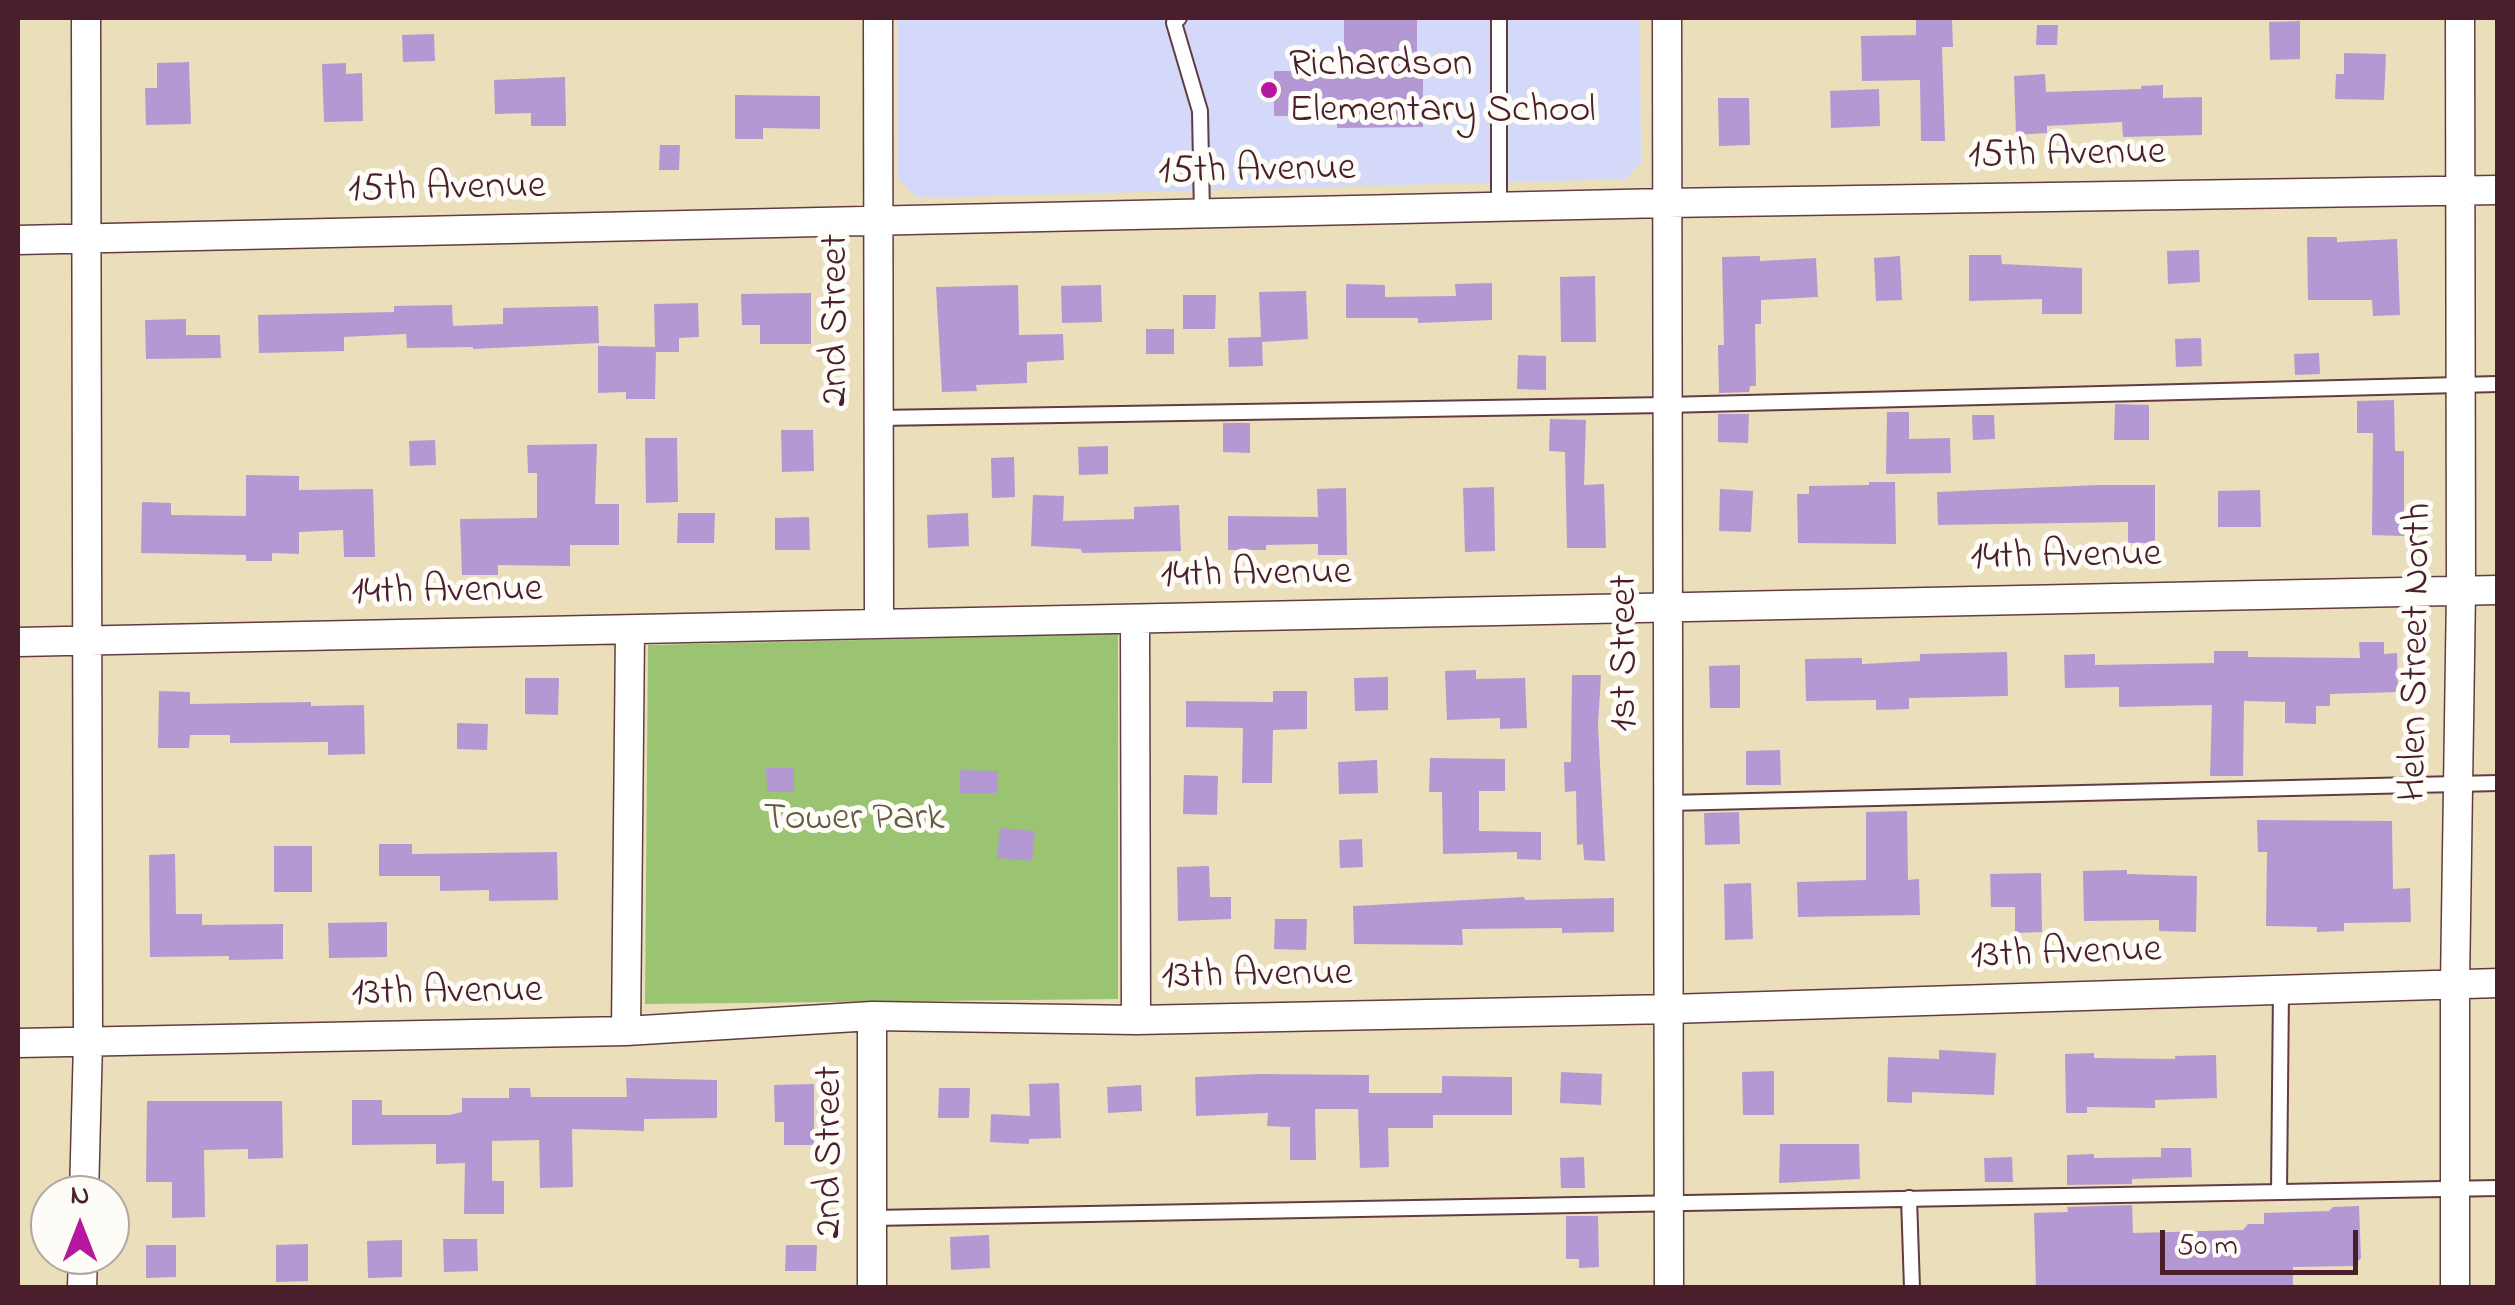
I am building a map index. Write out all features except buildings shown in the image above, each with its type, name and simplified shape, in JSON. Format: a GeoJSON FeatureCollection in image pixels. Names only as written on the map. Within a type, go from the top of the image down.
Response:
{"type":"FeatureCollection","features":[{"type":"Feature","properties":{"kind":"street"},"geometry":{"type":"LineString","coordinates":[[85,1175],[88,1042],[86,18]]}},
{"type":"Feature","properties":{"kind":"street","name":"2nd Street"},"geometry":{"type":"LineString","coordinates":[[878,18],[879,623]]}},
{"type":"Feature","properties":{"kind":"street","name":"1st Street"},"geometry":{"type":"LineString","coordinates":[[1667,18],[1670,1288]]}},
{"type":"Feature","properties":{"kind":"street","name":"Helen Street North"},"geometry":{"type":"LineString","coordinates":[[2455,1288],[2454,984],[2461,590],[2460,18]]}},
{"type":"Feature","properties":{"kind":"street","name":"15th Avenue"},"geometry":{"type":"LineString","coordinates":[[18,240],[1666,203],[2498,190]]}},
{"type":"Feature","properties":{"kind":"street","name":"14th Avenue"},"geometry":{"type":"LineString","coordinates":[[18,642],[2498,590]]}},
{"type":"Feature","properties":{"kind":"street"},"geometry":{"type":"LineString","coordinates":[[1135,621],[1136,1020]]}},
{"type":"Feature","properties":{"kind":"street"},"geometry":{"type":"LineString","coordinates":[[626,1031],[630,630]]}},
{"type":"Feature","properties":{"kind":"street","name":"13th Avenue"},"geometry":{"type":"LineString","coordinates":[[18,1043],[626,1031],[872,1016],[1136,1020],[1670,1009],[2498,983]]}},
{"type":"Feature","properties":{"kind":"street","name":"2nd Street"},"geometry":{"type":"LineString","coordinates":[[872,1016],[872,1288]]}},
{"type":"Feature","properties":{"kind":"lane"},"geometry":{"type":"LineString","coordinates":[[1499,18],[1499,207]]}},
{"type":"Feature","properties":{"kind":"lane"},"geometry":{"type":"LineString","coordinates":[[1175,19],[1200,111],[1202,214]]}},
{"type":"Feature","properties":{"kind":"lane"},"geometry":{"type":"LineString","coordinates":[[878,418],[1666,405],[2498,384]]}},
{"type":"Feature","properties":{"kind":"lane"},"geometry":{"type":"LineString","coordinates":[[1668,803],[2498,783]]}},
{"type":"Feature","properties":{"kind":"lane"},"geometry":{"type":"LineString","coordinates":[[2278,1192],[2282,990]]}},
{"type":"Feature","properties":{"kind":"lane"},"geometry":{"type":"LineString","coordinates":[[872,1218],[2498,1188]]}},
{"type":"Feature","properties":{"kind":"lane"},"geometry":{"type":"LineString","coordinates":[[1909,1198],[1912,1288]]}},
{"type":"Feature","properties":{"kind":"shaded area","name":"Richardson Elementary School"},"geometry":{"type":"Polygon","coordinates":[[[898,18],[1640,18],[1641,163],[1626,179],[918,198],[898,179],[898,18]]]}},
{"type":"Feature","properties":{"kind":"green space","name":"Tower Park"},"geometry":{"type":"Polygon","coordinates":[[[1118,634],[1118,999],[645,1004],[648,645],[1118,634]]]}},
{"type":"Feature","properties":{"kind":"place","name":"Richardson Elementary School"},"geometry":{"type":"Point","coordinates":[1269,90]}}]}
